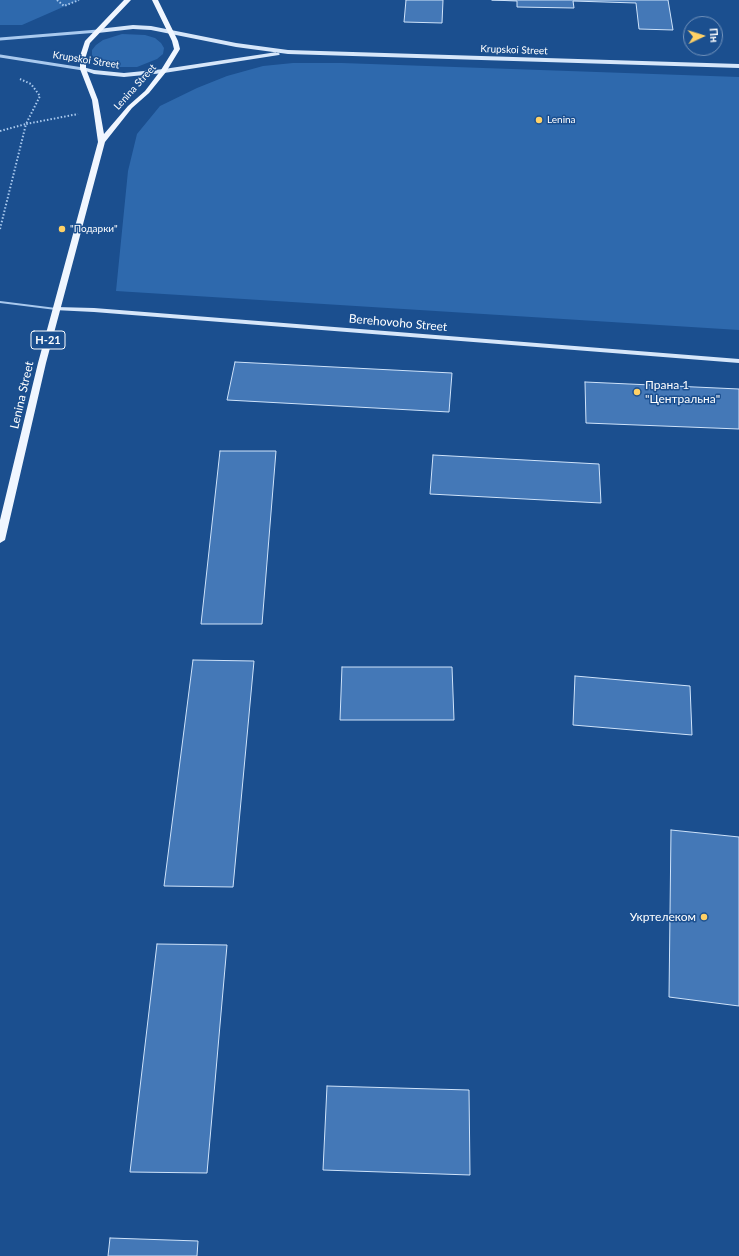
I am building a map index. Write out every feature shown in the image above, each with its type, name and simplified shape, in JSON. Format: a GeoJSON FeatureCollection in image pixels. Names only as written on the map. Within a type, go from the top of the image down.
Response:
{"type":"FeatureCollection","features":[{"type":"Feature","properties":{"kind":"main road","name":"Lenina Street"},"geometry":{"type":"LineString","coordinates":[[102,142],[95,100],[83,69],[83,56],[87,42],[128,0]]}},
{"type":"Feature","properties":{"kind":"main road","name":"Lenina Street"},"geometry":{"type":"LineString","coordinates":[[0,540],[56,309],[102,142],[130,107],[147,92],[164,71],[177,49],[175,41],[155,0]]}},
{"type":"Feature","properties":{"kind":"main road","name":"Krupskoi Street"},"geometry":{"type":"LineString","coordinates":[[98,31],[133,27],[169,31],[236,45],[288,52],[739,66]]}},
{"type":"Feature","properties":{"kind":"main road","name":"Krupskoi Street"},"geometry":{"type":"LineString","coordinates":[[83,69],[94,72],[124,75],[164,71],[288,52]]}},
{"type":"Feature","properties":{"kind":"main road","name":"Berehovoho Street"},"geometry":{"type":"LineString","coordinates":[[56,309],[102,311],[739,362]]}},
{"type":"Feature","properties":{"kind":"street","name":"Krupskoi Street"},"geometry":{"type":"LineString","coordinates":[[0,39],[98,31]]}},
{"type":"Feature","properties":{"kind":"street","name":"Krupskoi Street"},"geometry":{"type":"LineString","coordinates":[[0,56],[83,69]]}},
{"type":"Feature","properties":{"kind":"lane"},"geometry":{"type":"LineString","coordinates":[[0,302],[56,309]]}},
{"type":"Feature","properties":{"kind":"path"},"geometry":{"type":"LineString","coordinates":[[57,0],[64,6],[79,0]]}},
{"type":"Feature","properties":{"kind":"path"},"geometry":{"type":"LineString","coordinates":[[0,229],[1,217],[26,124],[40,96],[31,84],[14,77]]}},
{"type":"Feature","properties":{"kind":"path"},"geometry":{"type":"LineString","coordinates":[[0,131],[26,124]]}},
{"type":"Feature","properties":{"kind":"shaded area"},"geometry":{"type":"Polygon","coordinates":[[[0,0],[79,0],[22,25],[0,25],[0,0]]]}},
{"type":"Feature","properties":{"kind":"shaded area"},"geometry":{"type":"Polygon","coordinates":[[[122,34],[145,35],[155,38],[164,48],[163,54],[157,59],[137,67],[113,67],[96,60],[92,55],[92,50],[96,45],[103,40],[122,34]]]}},
{"type":"Feature","properties":{"kind":"shaded area"},"geometry":{"type":"Polygon","coordinates":[[[293,63],[342,63],[739,77],[739,330],[116,291],[128,171],[137,134],[160,106],[197,88],[227,76],[263,66],[293,63]]]}},
{"type":"Feature","properties":{"kind":"building"},"geometry":{"type":"Polygon","coordinates":[[[406,0],[443,0],[442,23],[404,22],[406,0]]]}},
{"type":"Feature","properties":{"kind":"building"},"geometry":{"type":"Polygon","coordinates":[[[492,0],[668,0],[673,30],[639,29],[636,3],[573,1],[574,8],[517,7],[517,1],[492,0]]]}},
{"type":"Feature","properties":{"kind":"building"},"geometry":{"type":"Polygon","coordinates":[[[235,362],[452,373],[449,412],[227,400],[235,362]]]}},
{"type":"Feature","properties":{"kind":"building"},"geometry":{"type":"Polygon","coordinates":[[[585,382],[739,389],[739,429],[586,423],[585,382]]]}},
{"type":"Feature","properties":{"kind":"building"},"geometry":{"type":"Polygon","coordinates":[[[220,451],[276,451],[262,624],[201,624],[220,451]]]}},
{"type":"Feature","properties":{"kind":"building"},"geometry":{"type":"Polygon","coordinates":[[[433,455],[599,464],[601,503],[430,494],[433,455]]]}},
{"type":"Feature","properties":{"kind":"building"},"geometry":{"type":"Polygon","coordinates":[[[193,660],[254,661],[233,887],[164,886],[193,660]]]}},
{"type":"Feature","properties":{"kind":"building"},"geometry":{"type":"Polygon","coordinates":[[[342,667],[452,667],[454,720],[340,720],[342,667]]]}},
{"type":"Feature","properties":{"kind":"building"},"geometry":{"type":"Polygon","coordinates":[[[575,676],[690,686],[692,735],[573,725],[575,676]]]}},
{"type":"Feature","properties":{"kind":"building","name":"Укртелеком"},"geometry":{"type":"Polygon","coordinates":[[[671,830],[739,837],[739,1006],[669,997],[671,830]]]}},
{"type":"Feature","properties":{"kind":"building"},"geometry":{"type":"Polygon","coordinates":[[[157,944],[227,945],[207,1173],[130,1172],[157,944]]]}},
{"type":"Feature","properties":{"kind":"building"},"geometry":{"type":"Polygon","coordinates":[[[327,1086],[469,1090],[470,1175],[323,1170],[327,1086]]]}},
{"type":"Feature","properties":{"kind":"building"},"geometry":{"type":"Polygon","coordinates":[[[110,1238],[198,1241],[197,1256],[108,1256],[110,1238]]]}},
{"type":"Feature","properties":{"kind":"place","name":"Lenina"},"geometry":{"type":"Point","coordinates":[539,120]}},
{"type":"Feature","properties":{"kind":"place","name":"\"Подарки\""},"geometry":{"type":"Point","coordinates":[62,229]}},
{"type":"Feature","properties":{"kind":"place","name":"Прана 1 \"Центральна\""},"geometry":{"type":"Point","coordinates":[637,392]}},
{"type":"Feature","properties":{"kind":"place","name":"Укртелеком"},"geometry":{"type":"Point","coordinates":[704,917]}}]}
